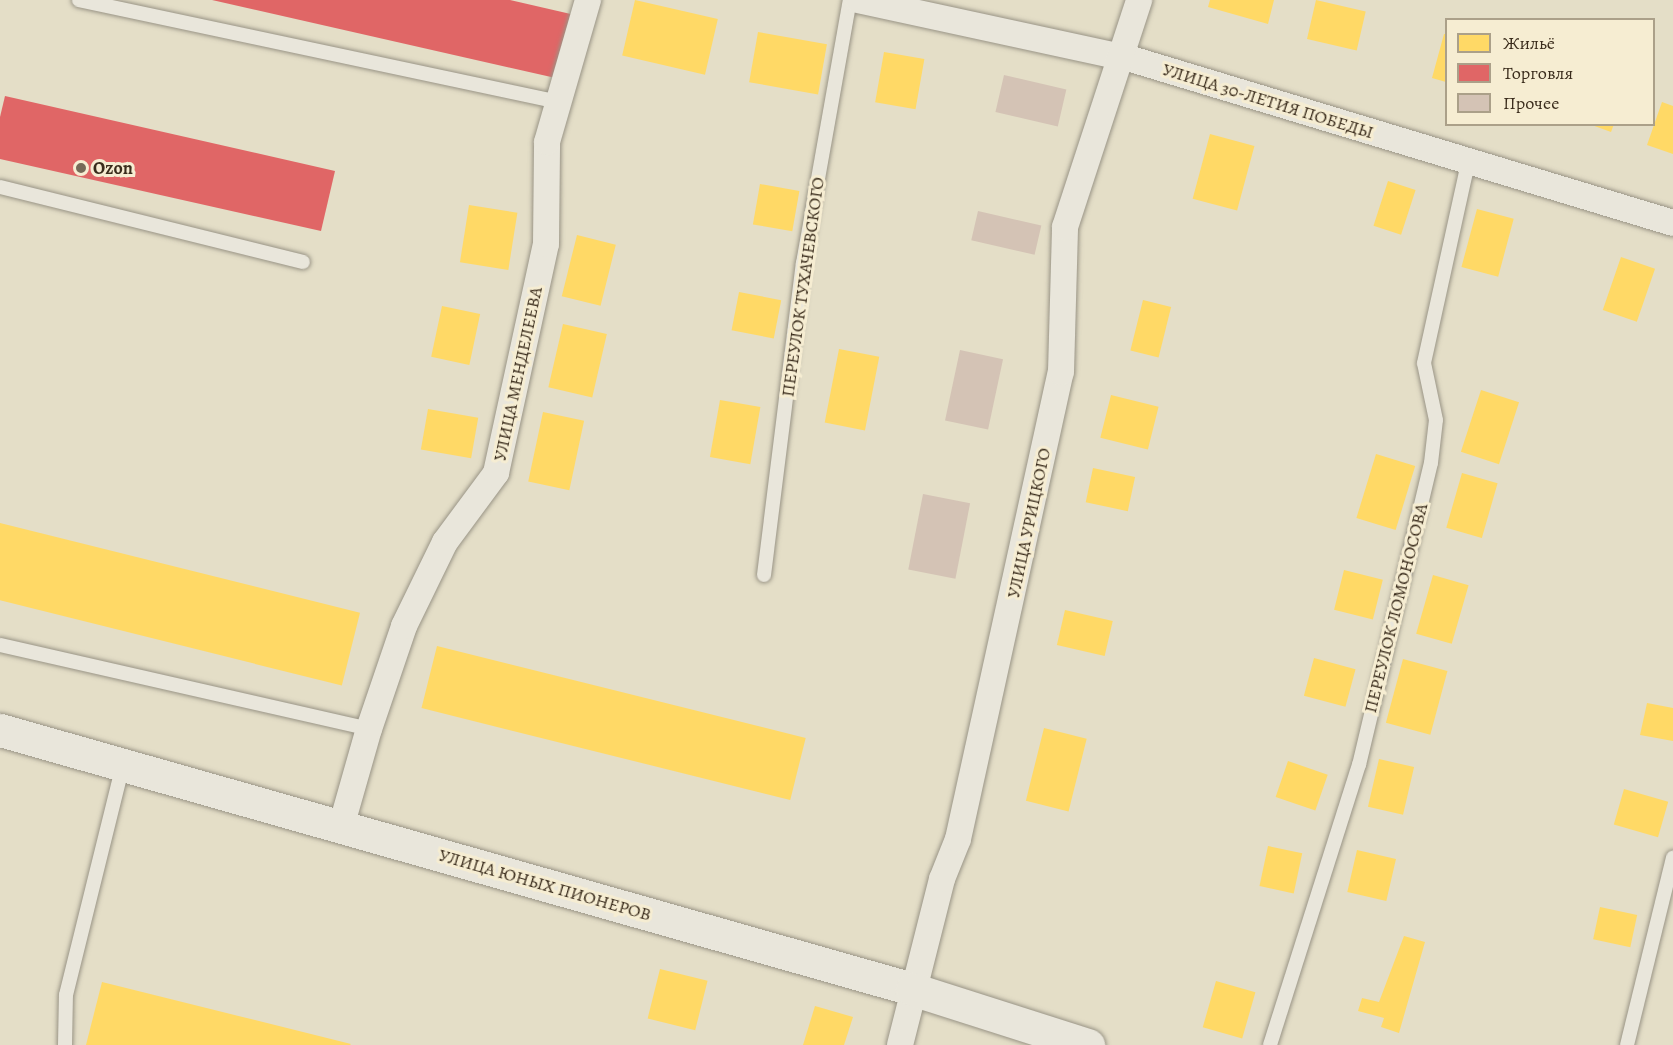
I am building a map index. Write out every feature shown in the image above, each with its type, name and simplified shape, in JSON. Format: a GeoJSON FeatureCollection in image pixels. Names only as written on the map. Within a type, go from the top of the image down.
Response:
{"type":"FeatureCollection","features":[{"type":"Feature","properties":{"kind":"main road","name":"УЛИЦА ЮНЫХ ПИОНЕРОВ"},"geometry":{"type":"LineString","coordinates":[[0,730],[912,989],[1088,1045]]}},
{"type":"Feature","properties":{"kind":"street","name":"УЛИЦА МЕНДЕЛЕЕВА"},"geometry":{"type":"LineString","coordinates":[[341,827],[369,729],[404,626],[445,542],[496,473],[546,244],[547,142],[588,0]]}},
{"type":"Feature","properties":{"kind":"street","name":"УЛИЦА 30-ЛЕТИЯ ПОБЕДЫ"},"geometry":{"type":"LineString","coordinates":[[858,0],[1122,57],[1673,223]]}},
{"type":"Feature","properties":{"kind":"street","name":"УЛИЦА УРИЦКОГО"},"geometry":{"type":"LineString","coordinates":[[900,1045],[912,989],[960,828],[1060,372],[1065,227],[1090,143],[1122,57],[1139,0]]}},
{"type":"Feature","properties":{"kind":"lane"},"geometry":{"type":"LineString","coordinates":[[79,0],[557,102]]}},
{"type":"Feature","properties":{"kind":"lane","name":"ПЕРЕУЛОК ТУХАЧЕВСКОГО"},"geometry":{"type":"LineString","coordinates":[[764,574],[803,263],[850,0]]}},
{"type":"Feature","properties":{"kind":"lane","name":"ПЕРЕУЛОК ЛОМОНОСОВА"},"geometry":{"type":"LineString","coordinates":[[1270,1045],[1359,765],[1431,463],[1437,436],[1424,363],[1468,163]]}},
{"type":"Feature","properties":{"kind":"lane"},"geometry":{"type":"LineString","coordinates":[[0,187],[303,262]]}},
{"type":"Feature","properties":{"kind":"lane"},"geometry":{"type":"LineString","coordinates":[[0,645],[369,729]]}},
{"type":"Feature","properties":{"kind":"lane"},"geometry":{"type":"LineString","coordinates":[[65,1045],[66,995],[123,764]]}},
{"type":"Feature","properties":{"kind":"lane"},"geometry":{"type":"LineString","coordinates":[[1627,1045],[1673,858]]}},
{"type":"Feature","properties":{"kind":"building: Жильё"},"geometry":{"type":"Polygon","coordinates":[[[635,0],[718,19],[705,75],[622,56],[635,0]]]}},
{"type":"Feature","properties":{"kind":"building: Жильё"},"geometry":{"type":"Polygon","coordinates":[[[1210,0],[1274,0],[1268,24],[1208,7],[1210,0]]]}},
{"type":"Feature","properties":{"kind":"building: Жильё"},"geometry":{"type":"Polygon","coordinates":[[[1316,0],[1366,11],[1357,50],[1307,39],[1316,0]]]}},
{"type":"Feature","properties":{"kind":"building: Жильё"},"geometry":{"type":"Polygon","coordinates":[[[758,32],[827,44],[818,94],[749,82],[758,32]]]}},
{"type":"Feature","properties":{"kind":"building: Жильё"},"geometry":{"type":"Polygon","coordinates":[[[1444,34],[1445,34],[1445,82],[1432,78],[1444,34]]]}},
{"type":"Feature","properties":{"kind":"building: Жильё"},"geometry":{"type":"Polygon","coordinates":[[[884,52],[924,59],[916,109],[875,102],[884,52]]]}},
{"type":"Feature","properties":{"kind":"building: Жильё"},"geometry":{"type":"Polygon","coordinates":[[[1662,102],[1673,106],[1673,154],[1647,145],[1662,102]]]}},
{"type":"Feature","properties":{"kind":"building: Жильё"},"geometry":{"type":"Polygon","coordinates":[[[1594,126],[1613,126],[1611,132],[1594,126]]]}},
{"type":"Feature","properties":{"kind":"building: Жильё"},"geometry":{"type":"Polygon","coordinates":[[[1210,134],[1254,146],[1237,211],[1193,199],[1210,134]]]}},
{"type":"Feature","properties":{"kind":"building: Жильё"},"geometry":{"type":"Polygon","coordinates":[[[1388,181],[1416,190],[1401,235],[1373,226],[1388,181]]]}},
{"type":"Feature","properties":{"kind":"building: Жильё"},"geometry":{"type":"Polygon","coordinates":[[[760,184],[799,191],[792,231],[753,224],[760,184]]]}},
{"type":"Feature","properties":{"kind":"building: Жильё"},"geometry":{"type":"Polygon","coordinates":[[[469,205],[517,213],[508,270],[460,262],[469,205]]]}},
{"type":"Feature","properties":{"kind":"building: Жильё"},"geometry":{"type":"Polygon","coordinates":[[[1477,209],[1514,219],[1498,277],[1461,267],[1477,209]]]}},
{"type":"Feature","properties":{"kind":"building: Жильё"},"geometry":{"type":"Polygon","coordinates":[[[577,235],[616,245],[601,306],[562,296],[577,235]]]}},
{"type":"Feature","properties":{"kind":"building: Жильё"},"geometry":{"type":"Polygon","coordinates":[[[1621,257],[1655,269],[1637,322],[1603,310],[1621,257]]]}},
{"type":"Feature","properties":{"kind":"building: Жильё"},"geometry":{"type":"Polygon","coordinates":[[[739,292],[781,300],[774,338],[732,330],[739,292]]]}},
{"type":"Feature","properties":{"kind":"building: Жильё"},"geometry":{"type":"Polygon","coordinates":[[[1143,300],[1171,307],[1159,357],[1130,350],[1143,300]]]}},
{"type":"Feature","properties":{"kind":"building: Жильё"},"geometry":{"type":"Polygon","coordinates":[[[442,306],[480,314],[469,365],[431,357],[442,306]]]}},
{"type":"Feature","properties":{"kind":"building: Жильё"},"geometry":{"type":"Polygon","coordinates":[[[563,324],[607,334],[592,397],[548,387],[563,324]]]}},
{"type":"Feature","properties":{"kind":"building: Жильё"},"geometry":{"type":"Polygon","coordinates":[[[839,349],[879,357],[865,430],[825,423],[839,349]]]}},
{"type":"Feature","properties":{"kind":"building: Жильё"},"geometry":{"type":"Polygon","coordinates":[[[1481,390],[1519,402],[1499,464],[1461,452],[1481,390]]]}},
{"type":"Feature","properties":{"kind":"building: Жильё"},"geometry":{"type":"Polygon","coordinates":[[[1111,395],[1159,407],[1148,450],[1100,438],[1111,395]]]}},
{"type":"Feature","properties":{"kind":"building: Жильё"},"geometry":{"type":"Polygon","coordinates":[[[720,400],[760,407],[750,464],[710,457],[720,400]]]}},
{"type":"Feature","properties":{"kind":"building: Жильё"},"geometry":{"type":"Polygon","coordinates":[[[428,409],[478,418],[471,458],[421,449],[428,409]]]}},
{"type":"Feature","properties":{"kind":"building: Жильё"},"geometry":{"type":"Polygon","coordinates":[[[543,412],[584,421],[569,490],[528,481],[543,412]]]}},
{"type":"Feature","properties":{"kind":"building: Жильё"},"geometry":{"type":"Polygon","coordinates":[[[1376,454],[1415,466],[1396,530],[1356,518],[1376,454]]]}},
{"type":"Feature","properties":{"kind":"building: Жильё"},"geometry":{"type":"Polygon","coordinates":[[[1093,468],[1135,477],[1128,511],[1086,502],[1093,468]]]}},
{"type":"Feature","properties":{"kind":"building: Жильё"},"geometry":{"type":"Polygon","coordinates":[[[1462,473],[1498,483],[1482,538],[1446,528],[1462,473]]]}},
{"type":"Feature","properties":{"kind":"building: Жильё"},"geometry":{"type":"Polygon","coordinates":[[[0,523],[360,613],[342,686],[0,600],[0,523]]]}},
{"type":"Feature","properties":{"kind":"building: Жильё"},"geometry":{"type":"Polygon","coordinates":[[[1344,570],[1383,580],[1373,619],[1334,610],[1344,570]]]}},
{"type":"Feature","properties":{"kind":"building: Жильё"},"geometry":{"type":"Polygon","coordinates":[[[1433,575],[1469,585],[1452,644],[1416,634],[1433,575]]]}},
{"type":"Feature","properties":{"kind":"building: Жильё"},"geometry":{"type":"Polygon","coordinates":[[[1065,610],[1113,621],[1105,656],[1057,645],[1065,610]]]}},
{"type":"Feature","properties":{"kind":"building: Жильё"},"geometry":{"type":"Polygon","coordinates":[[[437,646],[806,738],[790,800],[422,708],[437,646]]]}},
{"type":"Feature","properties":{"kind":"building: Жильё"},"geometry":{"type":"Polygon","coordinates":[[[1314,658],[1356,669],[1345,707],[1304,696],[1314,658]]]}},
{"type":"Feature","properties":{"kind":"building: Жильё"},"geometry":{"type":"Polygon","coordinates":[[[1403,659],[1447,671],[1430,735],[1386,723],[1403,659]]]}},
{"type":"Feature","properties":{"kind":"building: Жильё"},"geometry":{"type":"Polygon","coordinates":[[[1647,703],[1673,708],[1673,741],[1640,735],[1647,703]]]}},
{"type":"Feature","properties":{"kind":"building: Жильё"},"geometry":{"type":"Polygon","coordinates":[[[1044,728],[1087,739],[1069,811],[1026,801],[1044,728]]]}},
{"type":"Feature","properties":{"kind":"building: Жильё"},"geometry":{"type":"Polygon","coordinates":[[[1379,759],[1414,767],[1403,815],[1368,807],[1379,759]]]}},
{"type":"Feature","properties":{"kind":"building: Жильё"},"geometry":{"type":"Polygon","coordinates":[[[1288,761],[1328,775],[1315,811],[1276,797],[1288,761]]]}},
{"type":"Feature","properties":{"kind":"building: Жильё"},"geometry":{"type":"Polygon","coordinates":[[[1624,789],[1668,802],[1658,837],[1614,825],[1624,789]]]}},
{"type":"Feature","properties":{"kind":"building: Жильё"},"geometry":{"type":"Polygon","coordinates":[[[1268,846],[1302,853],[1294,893],[1259,886],[1268,846]]]}},
{"type":"Feature","properties":{"kind":"building: Жильё"},"geometry":{"type":"Polygon","coordinates":[[[1357,850],[1396,859],[1386,901],[1347,892],[1357,850]]]}},
{"type":"Feature","properties":{"kind":"building: Жильё"},"geometry":{"type":"Polygon","coordinates":[[[1600,907],[1637,915],[1630,947],[1593,939],[1600,907]]]}},
{"type":"Feature","properties":{"kind":"building: Жильё"},"geometry":{"type":"Polygon","coordinates":[[[1404,936],[1425,942],[1399,1033],[1381,1027],[1384,1018],[1358,1011],[1362,998],[1379,1002],[1404,936]]]}},
{"type":"Feature","properties":{"kind":"building: Жильё"},"geometry":{"type":"Polygon","coordinates":[[[660,969],[708,981],[695,1030],[648,1018],[660,969]]]}},
{"type":"Feature","properties":{"kind":"building: Жильё"},"geometry":{"type":"Polygon","coordinates":[[[1216,981],[1255,992],[1242,1038],[1203,1027],[1216,981]]]}},
{"type":"Feature","properties":{"kind":"building: Жильё"},"geometry":{"type":"Polygon","coordinates":[[[102,982],[351,1044],[86,1045],[102,982]]]}},
{"type":"Feature","properties":{"kind":"building: Жильё"},"geometry":{"type":"Polygon","coordinates":[[[815,1006],[853,1017],[844,1045],[803,1045],[815,1006]]]}},
{"type":"Feature","properties":{"kind":"building: Торговля"},"geometry":{"type":"Polygon","coordinates":[[[212,0],[510,0],[575,15],[560,79],[212,0]]]}},
{"type":"Feature","properties":{"kind":"building: Торговля"},"geometry":{"type":"Polygon","coordinates":[[[5,96],[335,171],[321,231],[0,159],[0,117],[5,96]]]}},
{"type":"Feature","properties":{"kind":"building: Прочее"},"geometry":{"type":"Polygon","coordinates":[[[1004,75],[1066,89],[1058,126],[995,112],[1004,75]]]}},
{"type":"Feature","properties":{"kind":"building: Прочее"},"geometry":{"type":"Polygon","coordinates":[[[978,211],[1041,226],[1035,255],[971,240],[978,211]]]}},
{"type":"Feature","properties":{"kind":"building: Прочее"},"geometry":{"type":"Polygon","coordinates":[[[960,350],[1003,359],[988,430],[945,420],[960,350]]]}},
{"type":"Feature","properties":{"kind":"building: Прочее"},"geometry":{"type":"Polygon","coordinates":[[[923,494],[970,503],[955,579],[908,570],[923,494]]]}},
{"type":"Feature","properties":{"kind":"place","name":"Ozon"},"geometry":{"type":"Point","coordinates":[81,168]}}]}
